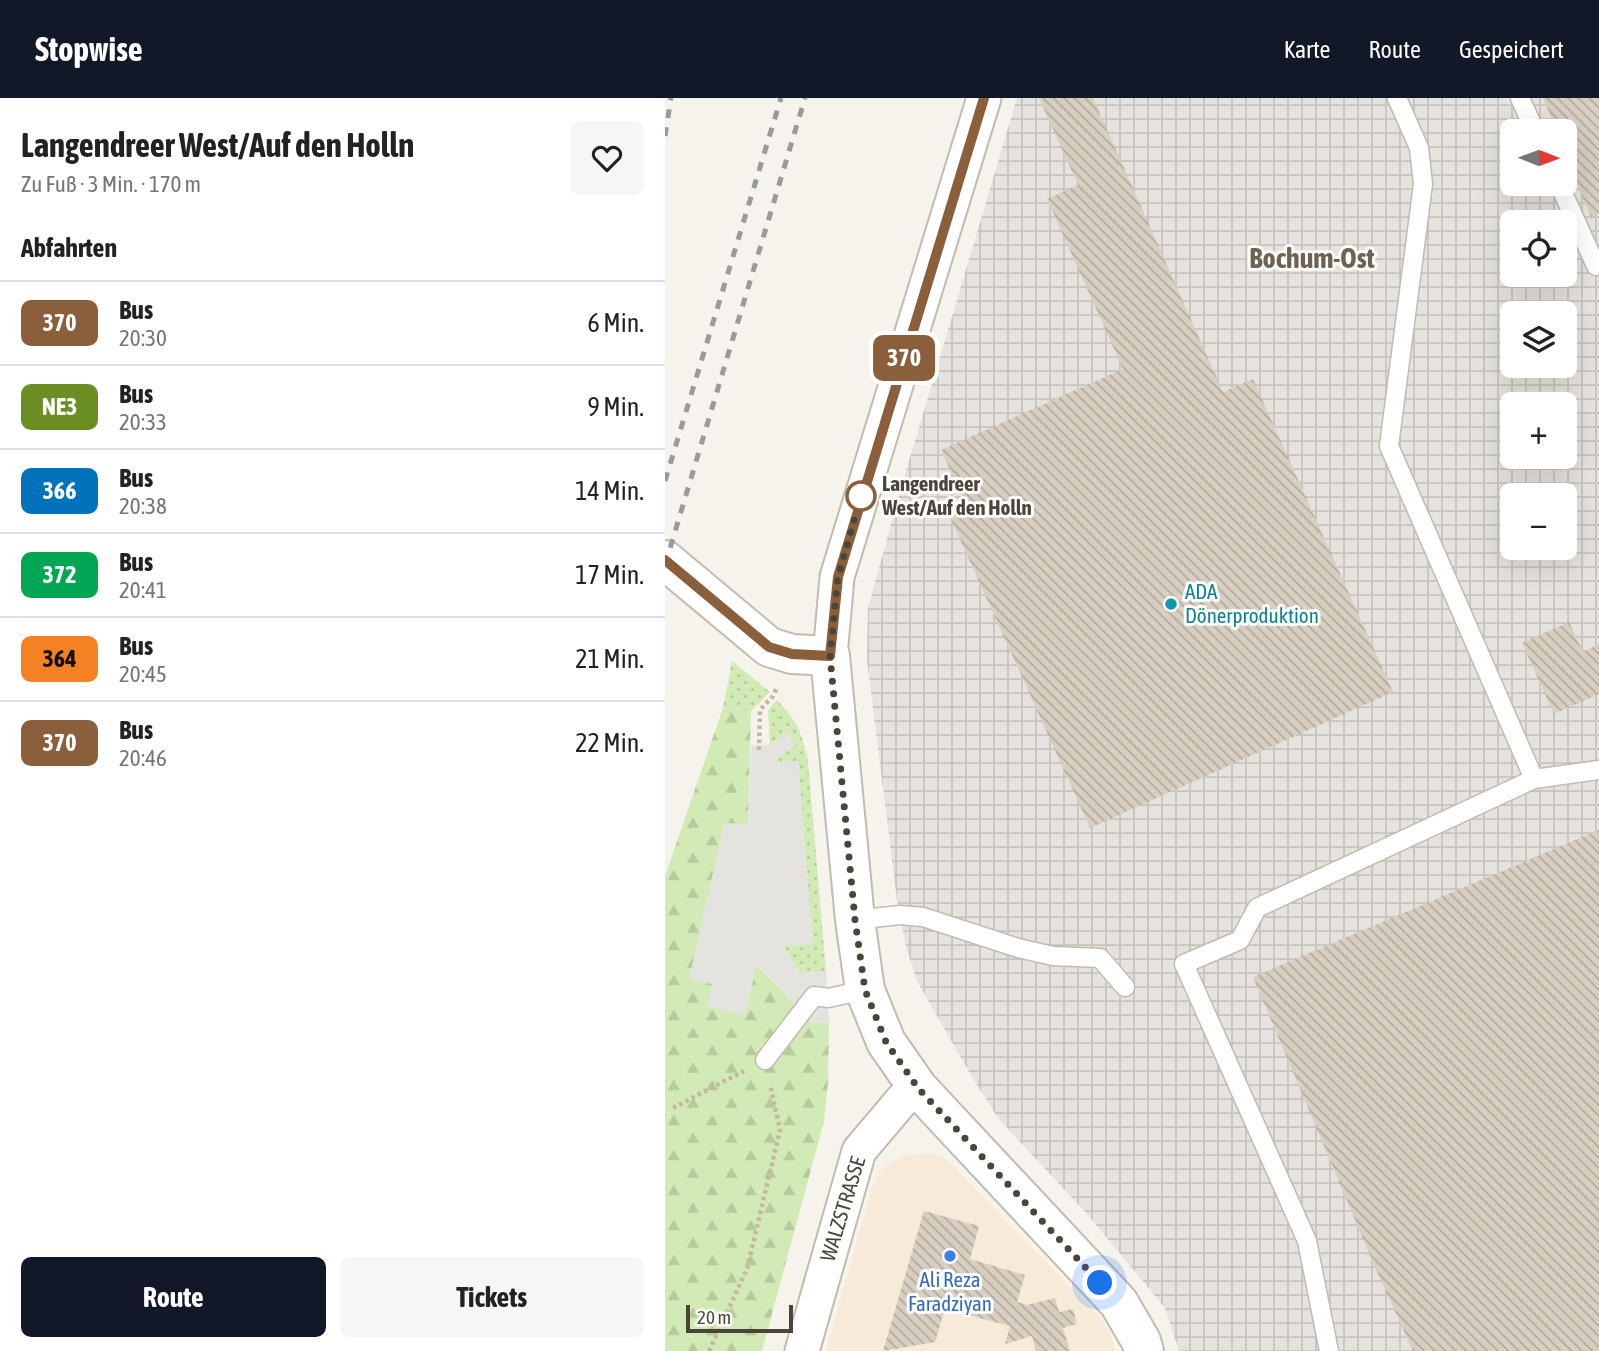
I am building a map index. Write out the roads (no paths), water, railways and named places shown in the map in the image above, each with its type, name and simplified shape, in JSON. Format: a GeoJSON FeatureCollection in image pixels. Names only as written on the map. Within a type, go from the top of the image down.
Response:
{"type":"FeatureCollection","features":[{"type":"Feature","properties":{"kind":"street"},"geometry":{"type":"LineString","coordinates":[[984,98],[838,577],[830,656],[855,920],[865,990],[886,1042],[918,1088],[1119,1303],[1144,1351]]}},
{"type":"Feature","properties":{"kind":"street"},"geometry":{"type":"LineString","coordinates":[[665,561],[769,647],[792,654],[830,656]]}},
{"type":"Feature","properties":{"kind":"street","name":"WALZSTRASSE"},"geometry":{"type":"LineString","coordinates":[[802,1351],[859,1151],[903,1099],[918,1088]]}},
{"type":"Feature","properties":{"kind":"lane"},"geometry":{"type":"LineString","coordinates":[[1397,98],[1419,148],[1423,184],[1389,446],[1534,779]]}},
{"type":"Feature","properties":{"kind":"lane"},"geometry":{"type":"LineString","coordinates":[[1520,98],[1530,119]]}},
{"type":"Feature","properties":{"kind":"lane"},"geometry":{"type":"LineString","coordinates":[[1564,196],[1596,266],[1599,265]]}},
{"type":"Feature","properties":{"kind":"lane"},"geometry":{"type":"LineString","coordinates":[[1329,1351],[1307,1241],[1184,964],[1240,940],[1257,908],[1534,779],[1599,770]]}},
{"type":"Feature","properties":{"kind":"lane"},"geometry":{"type":"LineString","coordinates":[[855,920],[900,915],[923,917],[1019,948],[1053,956],[1100,958],[1125,987]]}},
{"type":"Feature","properties":{"kind":"lane"},"geometry":{"type":"LineString","coordinates":[[765,1060],[814,996],[828,998],[865,990]]}},
{"type":"Feature","properties":{"kind":"railway"},"geometry":{"type":"LineString","coordinates":[[665,136],[671,98]]}},
{"type":"Feature","properties":{"kind":"railway"},"geometry":{"type":"LineString","coordinates":[[665,481],[781,98]]}},
{"type":"Feature","properties":{"kind":"railway"},"geometry":{"type":"LineString","coordinates":[[665,565],[805,98]]}},
{"type":"Feature","properties":{"kind":"place","name":"Langendreer West/Auf den Holln"},"geometry":{"type":"Point","coordinates":[861,496]}},
{"type":"Feature","properties":{"kind":"place","name":"ADA Dönerproduktion"},"geometry":{"type":"Point","coordinates":[1171,604]}},
{"type":"Feature","properties":{"kind":"place","name":"Ali Reza Faradziyan"},"geometry":{"type":"Point","coordinates":[950,1256]}},
{"type":"Feature","properties":{"kind":"district","name":"Bochum-Ost"},"geometry":{"type":"Point","coordinates":[1312,258]}}]}
